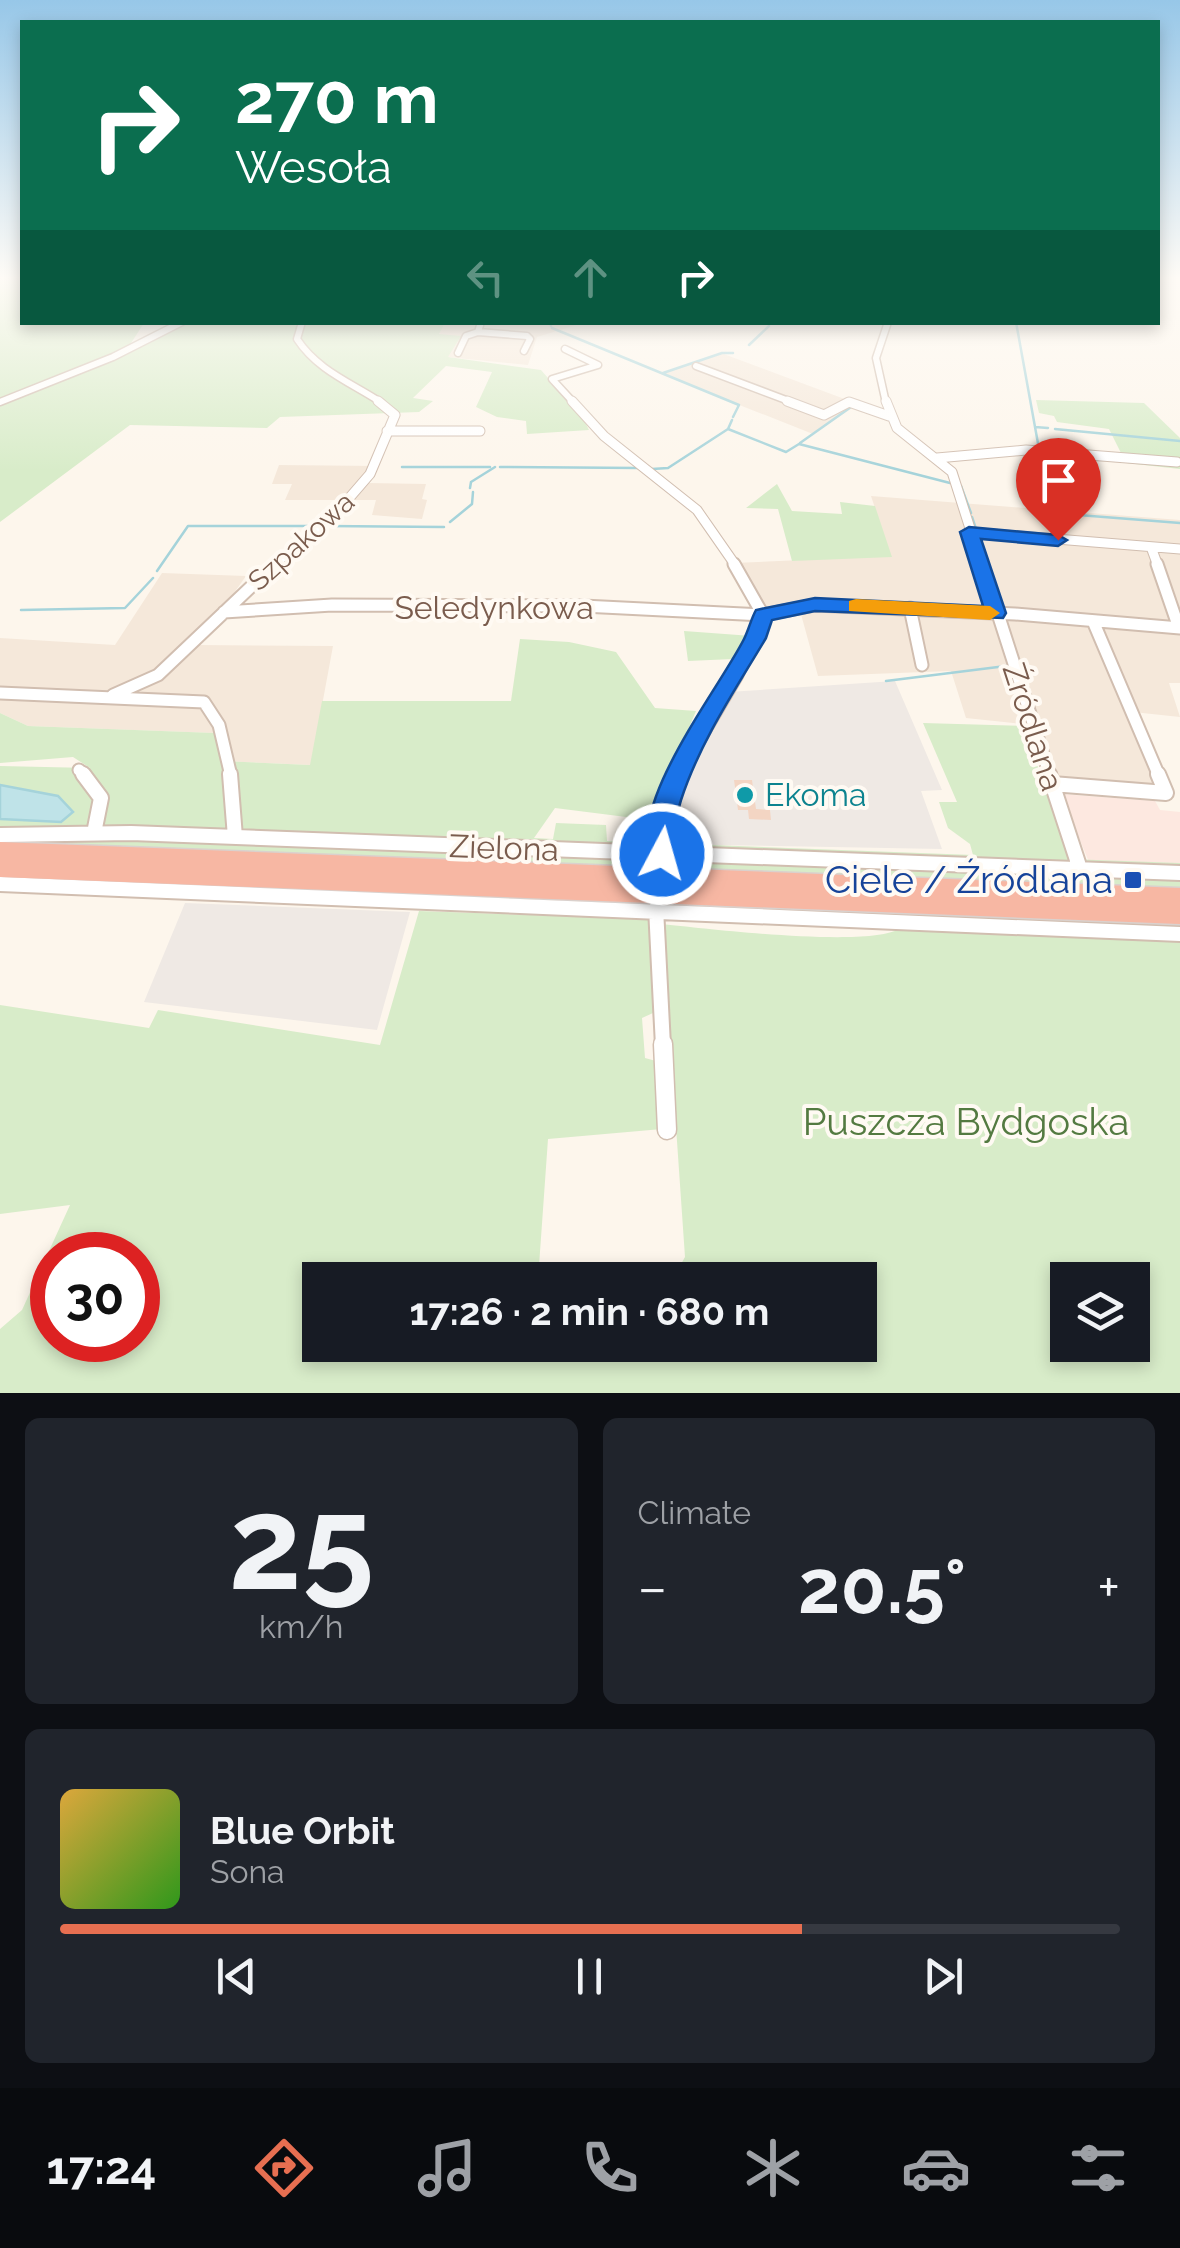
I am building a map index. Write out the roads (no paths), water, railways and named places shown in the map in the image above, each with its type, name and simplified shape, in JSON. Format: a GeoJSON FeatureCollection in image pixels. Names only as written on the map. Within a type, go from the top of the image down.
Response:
{"type":"FeatureCollection","features":[{"type":"Feature","properties":{"kind":"highway"},"geometry":{"type":"LineString","coordinates":[[0,852],[1180,898]]}},
{"type":"Feature","properties":{"kind":"highway"},"geometry":{"type":"LineString","coordinates":[[0,868],[1180,914]]}},
{"type":"Feature","properties":{"kind":"street"},"geometry":{"type":"LineString","coordinates":[[0,402],[145,341]]}},
{"type":"Feature","properties":{"kind":"street"},"geometry":{"type":"LineString","coordinates":[[298,341],[325,368],[379,398],[395,415],[387,431],[480,431]]}},
{"type":"Feature","properties":{"kind":"street"},"geometry":{"type":"LineString","coordinates":[[458,353],[464,341]]}},
{"type":"Feature","properties":{"kind":"street"},"geometry":{"type":"LineString","coordinates":[[524,351],[529,341]]}},
{"type":"Feature","properties":{"kind":"street"},"geometry":{"type":"LineString","coordinates":[[882,341],[876,358],[889,416]]}},
{"type":"Feature","properties":{"kind":"street"},"geometry":{"type":"LineString","coordinates":[[564,350],[598,364],[552,379],[599,431],[697,510],[734,563],[763,615],[748,650],[696,737],[669,796],[662,818],[662,854]]}},
{"type":"Feature","properties":{"kind":"street"},"geometry":{"type":"LineString","coordinates":[[696,366],[824,416],[849,402],[889,416]]}},
{"type":"Feature","properties":{"kind":"street","name":"Źródlana"},"geometry":{"type":"LineString","coordinates":[[889,416],[902,432],[952,472],[1080,869]]}},
{"type":"Feature","properties":{"kind":"street","name":"Szpakowa"},"geometry":{"type":"LineString","coordinates":[[113,695],[158,675],[355,494],[370,474],[387,431]]}},
{"type":"Feature","properties":{"kind":"street"},"geometry":{"type":"LineString","coordinates":[[937,458],[975,450],[1020,450],[1177,462]]}},
{"type":"Feature","properties":{"kind":"street"},"geometry":{"type":"LineString","coordinates":[[969,532],[1180,550]]}},
{"type":"Feature","properties":{"kind":"street"},"geometry":{"type":"LineString","coordinates":[[1151,547],[1179,628]]}},
{"type":"Feature","properties":{"kind":"street","name":"Seledynkowa"},"geometry":{"type":"LineString","coordinates":[[224,612],[332,606],[582,606],[763,615],[815,604],[1179,628]]}},
{"type":"Feature","properties":{"kind":"street"},"geometry":{"type":"LineString","coordinates":[[910,608],[922,665]]}},
{"type":"Feature","properties":{"kind":"street"},"geometry":{"type":"LineString","coordinates":[[1052,784],[1166,793],[1094,621]]}},
{"type":"Feature","properties":{"kind":"street"},"geometry":{"type":"LineString","coordinates":[[0,693],[190,699],[211,707],[227,754],[235,837]]}},
{"type":"Feature","properties":{"kind":"street"},"geometry":{"type":"LineString","coordinates":[[79,770],[100,789],[103,798],[94,833]]}},
{"type":"Feature","properties":{"kind":"street","name":"Zielona"},"geometry":{"type":"LineString","coordinates":[[0,835],[235,837],[1180,873]]}},
{"type":"Feature","properties":{"kind":"street","name":"Zielona"},"geometry":{"type":"LineString","coordinates":[[0,884],[656,908],[727,916],[1180,934]]}},
{"type":"Feature","properties":{"kind":"street"},"geometry":{"type":"LineString","coordinates":[[656,908],[667,1130]]}},
{"type":"Feature","properties":{"kind":"water"},"geometry":{"type":"Polygon","coordinates":[[[0,785],[58,796],[73,812],[61,822],[0,819],[0,785]]]}},
{"type":"Feature","properties":{"kind":"waterway"},"geometry":{"type":"LineString","coordinates":[[584,341],[739,405],[733,417]]}},
{"type":"Feature","properties":{"kind":"waterway"},"geometry":{"type":"LineString","coordinates":[[749,345],[753,341]]}},
{"type":"Feature","properties":{"kind":"waterway"},"geometry":{"type":"LineString","coordinates":[[1019,341],[1035,427]]}},
{"type":"Feature","properties":{"kind":"waterway"},"geometry":{"type":"LineString","coordinates":[[663,373],[722,353],[733,353]]}},
{"type":"Feature","properties":{"kind":"waterway"},"geometry":{"type":"LineString","coordinates":[[800,443],[851,407]]}},
{"type":"Feature","properties":{"kind":"waterway"},"geometry":{"type":"LineString","coordinates":[[728,429],[732,420]]}},
{"type":"Feature","properties":{"kind":"waterway"},"geometry":{"type":"LineString","coordinates":[[1035,427],[1048,428]]}},
{"type":"Feature","properties":{"kind":"waterway"},"geometry":{"type":"LineString","coordinates":[[1035,427],[1039,449]]}},
{"type":"Feature","properties":{"kind":"waterway"},"geometry":{"type":"LineString","coordinates":[[652,469],[668,468],[728,429]]}},
{"type":"Feature","properties":{"kind":"waterway"},"geometry":{"type":"LineString","coordinates":[[728,429],[786,452],[799,444],[950,483]]}},
{"type":"Feature","properties":{"kind":"waterway"},"geometry":{"type":"LineString","coordinates":[[1055,429],[1180,441]]}},
{"type":"Feature","properties":{"kind":"waterway"},"geometry":{"type":"LineString","coordinates":[[1040,454],[1053,513],[1180,523]]}},
{"type":"Feature","properties":{"kind":"waterway"},"geometry":{"type":"LineString","coordinates":[[402,467],[490,467]]}},
{"type":"Feature","properties":{"kind":"waterway"},"geometry":{"type":"LineString","coordinates":[[470,488],[471,482],[495,467]]}},
{"type":"Feature","properties":{"kind":"waterway"},"geometry":{"type":"LineString","coordinates":[[500,467],[639,468]]}},
{"type":"Feature","properties":{"kind":"waterway"},"geometry":{"type":"LineString","coordinates":[[961,486],[971,513]]}},
{"type":"Feature","properties":{"kind":"waterway"},"geometry":{"type":"LineString","coordinates":[[450,522],[472,504],[473,492]]}},
{"type":"Feature","properties":{"kind":"waterway"},"geometry":{"type":"LineString","coordinates":[[972,517],[976,529]]}},
{"type":"Feature","properties":{"kind":"waterway"},"geometry":{"type":"LineString","coordinates":[[157,571],[188,526],[316,526]]}},
{"type":"Feature","properties":{"kind":"waterway"},"geometry":{"type":"LineString","coordinates":[[326,526],[444,527]]}},
{"type":"Feature","properties":{"kind":"waterway"},"geometry":{"type":"LineString","coordinates":[[978,536],[983,552]]}},
{"type":"Feature","properties":{"kind":"waterway"},"geometry":{"type":"LineString","coordinates":[[21,610],[125,608],[153,578]]}},
{"type":"Feature","properties":{"kind":"waterway"},"geometry":{"type":"LineString","coordinates":[[1006,622],[1012,639]]}},
{"type":"Feature","properties":{"kind":"waterway"},"geometry":{"type":"LineString","coordinates":[[886,681],[1006,666]]}},
{"type":"Feature","properties":{"kind":"place","name":"Ekoma"},"geometry":{"type":"Point","coordinates":[745,795]}},
{"type":"Feature","properties":{"kind":"place","name":"Ciele / Źródlana"},"geometry":{"type":"Point","coordinates":[1133,880]}},
{"type":"Feature","properties":{"kind":"park label","name":"Puszcza Bydgoska"},"geometry":{"type":"Point","coordinates":[966,1122]}}]}
